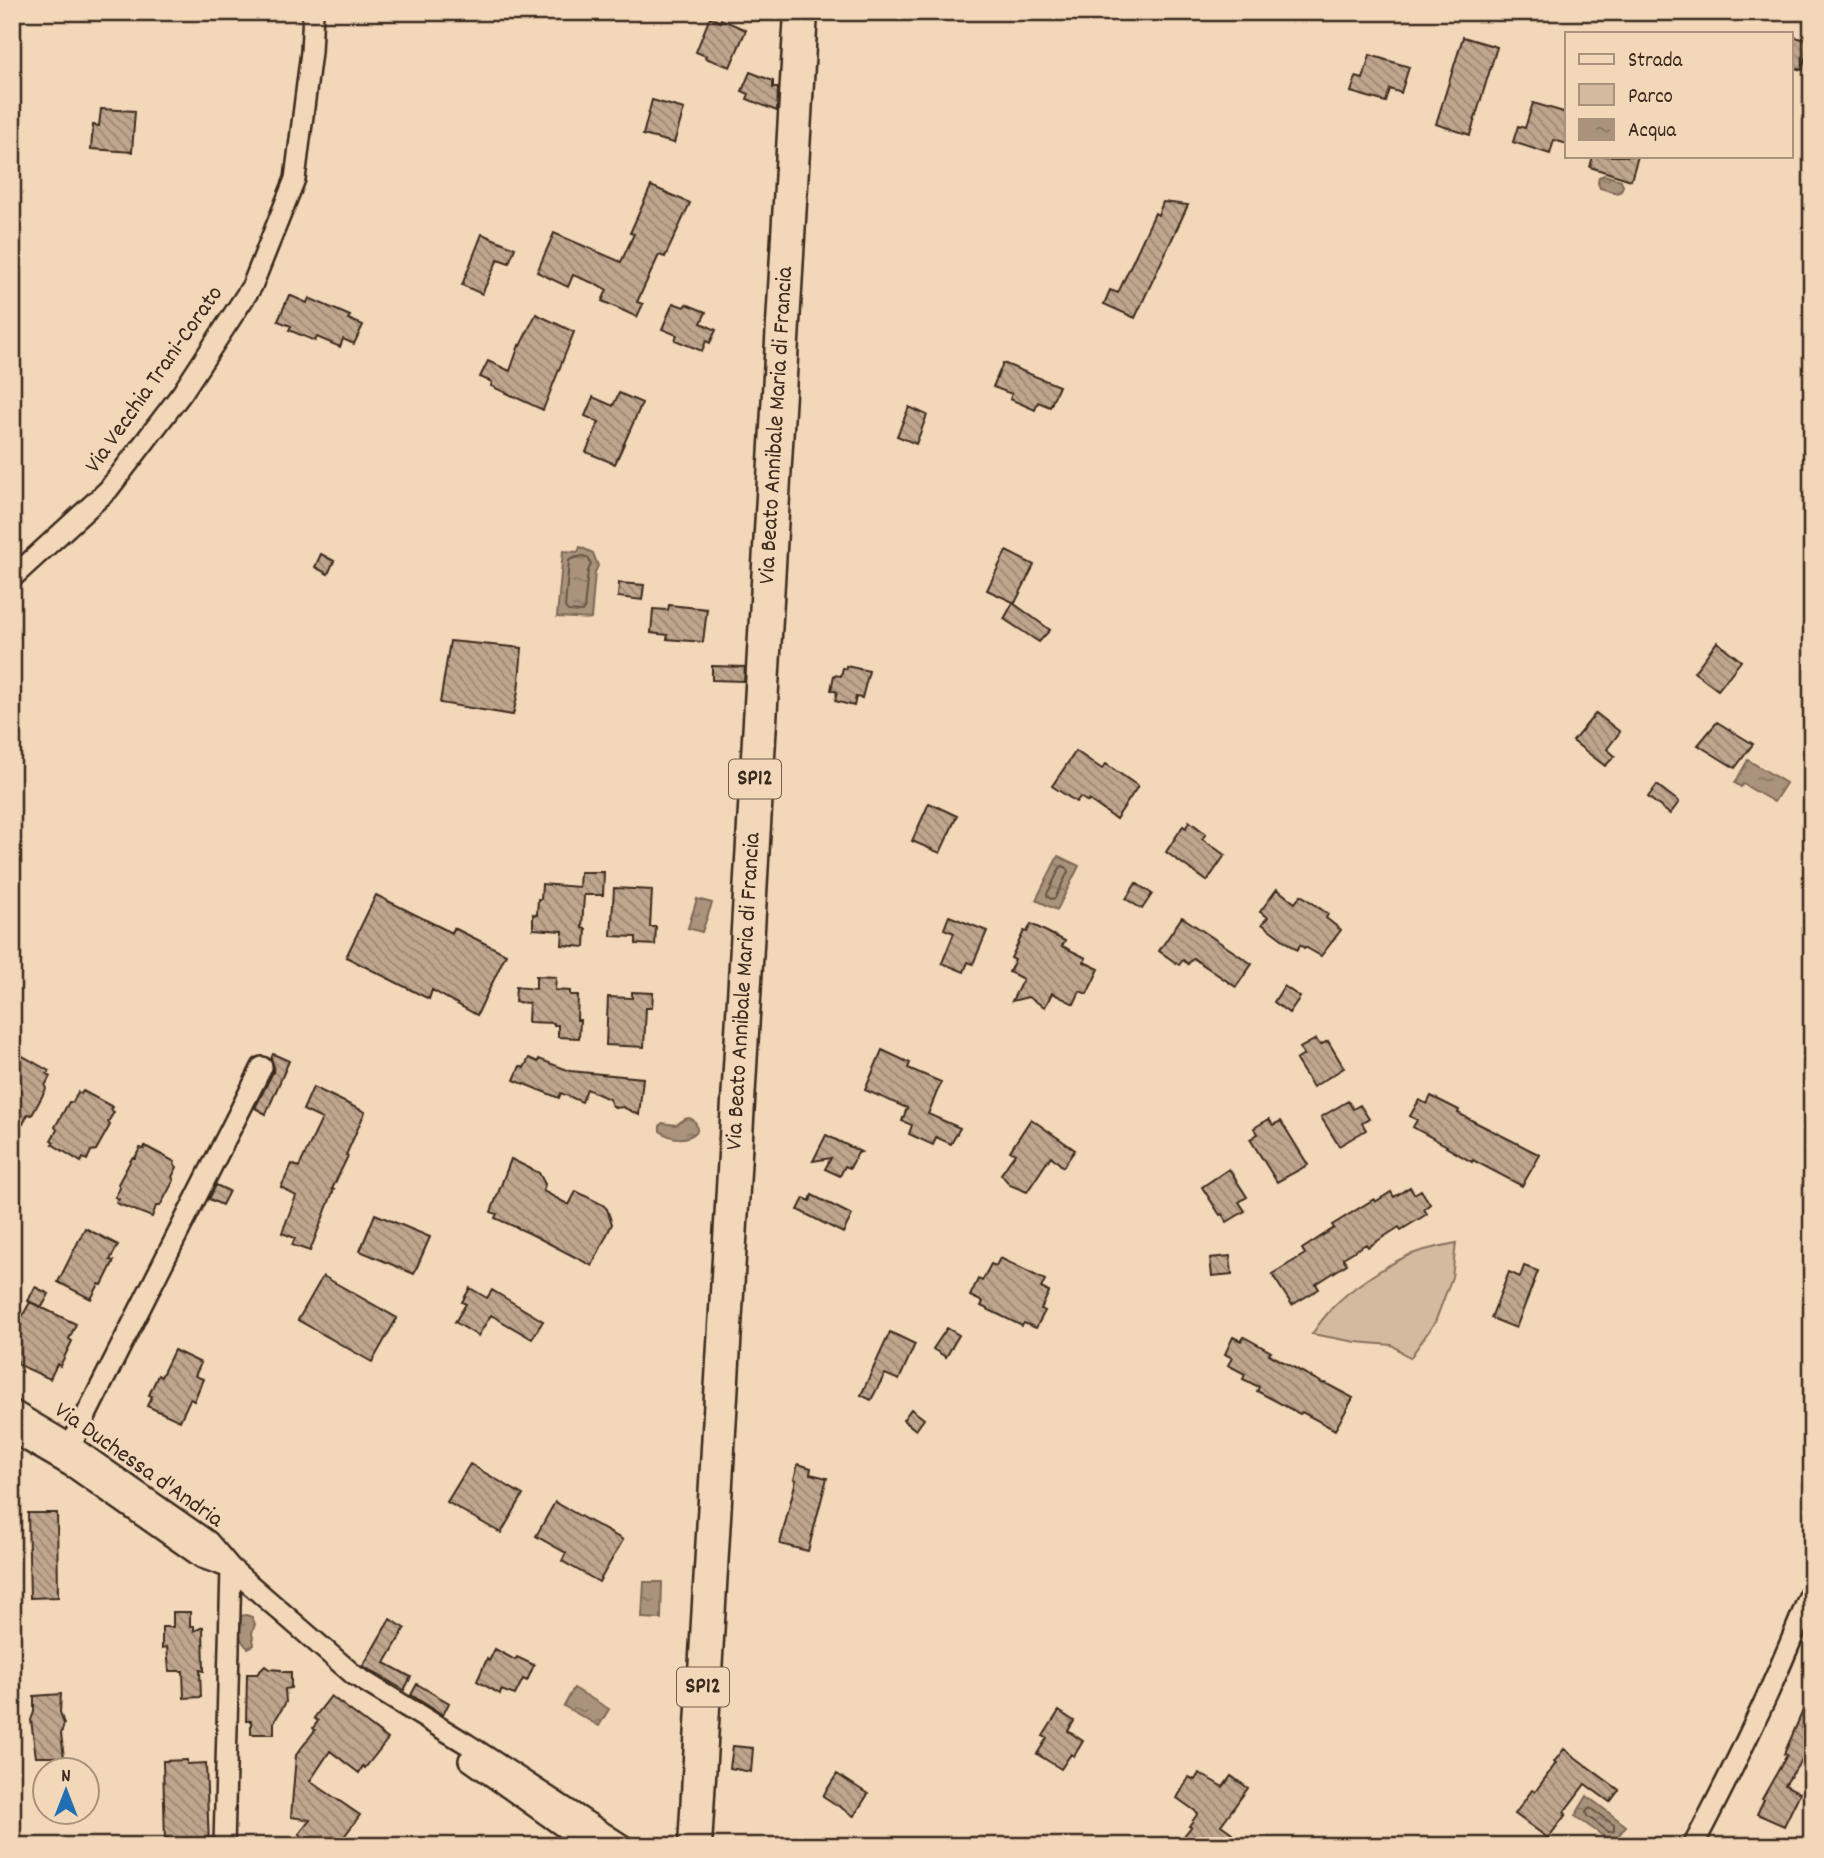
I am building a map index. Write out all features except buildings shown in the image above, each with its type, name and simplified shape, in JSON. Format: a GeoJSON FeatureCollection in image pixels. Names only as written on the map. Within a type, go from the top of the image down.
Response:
{"type":"FeatureCollection","features":[{"type":"Feature","properties":{"kind":"main road","name":"Via Beato Annibale Maria di Francia"},"geometry":{"type":"LineString","coordinates":[[702,1840],[801,12]]}},
{"type":"Feature","properties":{"kind":"street","name":"Via Vecchia Trani-Corato"},"geometry":{"type":"LineString","coordinates":[[12,578],[108,490],[182,393],[252,286],[295,178],[312,52],[313,12]]}},
{"type":"Feature","properties":{"kind":"street"},"geometry":{"type":"LineString","coordinates":[[69,1454],[262,1067]]}},
{"type":"Feature","properties":{"kind":"street","name":"Via Duchessa d'Andria"},"geometry":{"type":"LineString","coordinates":[[12,1410],[69,1454],[208,1541],[231,1568],[354,1675],[467,1744],[624,1846]]}},
{"type":"Feature","properties":{"kind":"street","name":"Via Duchessa d'Andria"},"geometry":{"type":"LineString","coordinates":[[12,1432],[69,1454]]}},
{"type":"Feature","properties":{"kind":"street"},"geometry":{"type":"LineString","coordinates":[[224,1846],[231,1568]]}},
{"type":"Feature","properties":{"kind":"street"},"geometry":{"type":"LineString","coordinates":[[1693,1846],[1734,1768],[1812,1587]]}},
{"type":"Feature","properties":{"kind":"street","name":"Via Duchessa d'Andria"},"geometry":{"type":"LineString","coordinates":[[421,1717],[461,1754],[590,1846]]}},
{"type":"Feature","properties":{"kind":"green space"},"geometry":{"type":"Polygon","coordinates":[[[1456,1243],[1452,1277],[1435,1322],[1410,1358],[1392,1345],[1312,1334],[1340,1300],[1378,1272],[1415,1253],[1456,1243]]]}},
{"type":"Feature","properties":{"kind":"water"},"geometry":{"type":"Polygon","coordinates":[[[1604,175],[1621,180],[1621,191],[1617,193],[1600,188],[1599,177],[1604,175]]]}},
{"type":"Feature","properties":{"kind":"water"},"geometry":{"type":"Polygon","coordinates":[[[580,547],[593,553],[598,566],[595,572],[591,619],[557,617],[563,551],[578,552],[580,547]]]}},
{"type":"Feature","properties":{"kind":"water"},"geometry":{"type":"Polygon","coordinates":[[[1748,760],[1786,783],[1774,802],[1743,784],[1741,787],[1735,783],[1748,760]]]}},
{"type":"Feature","properties":{"kind":"water"},"geometry":{"type":"Polygon","coordinates":[[[1058,856],[1079,866],[1057,910],[1036,900],[1058,856]]]}},
{"type":"Feature","properties":{"kind":"water"},"geometry":{"type":"Polygon","coordinates":[[[697,899],[712,903],[702,932],[688,928],[697,899]]]}},
{"type":"Feature","properties":{"kind":"water"},"geometry":{"type":"Polygon","coordinates":[[[689,1118],[696,1123],[697,1131],[689,1137],[669,1136],[660,1131],[662,1123],[676,1125],[689,1118]]]}},
{"type":"Feature","properties":{"kind":"water"},"geometry":{"type":"Polygon","coordinates":[[[644,1582],[662,1582],[661,1619],[642,1618],[644,1582]]]}},
{"type":"Feature","properties":{"kind":"water"},"geometry":{"type":"Polygon","coordinates":[[[241,1616],[252,1617],[255,1624],[252,1633],[254,1645],[248,1648],[242,1641],[239,1629],[241,1616]]]}},
{"type":"Feature","properties":{"kind":"water"},"geometry":{"type":"Polygon","coordinates":[[[574,1688],[609,1709],[599,1726],[564,1706],[574,1688]]]}},
{"type":"Feature","properties":{"kind":"water"},"geometry":{"type":"Polygon","coordinates":[[[1587,1796],[1626,1826],[1613,1843],[1575,1816],[1587,1796]]]}}]}
